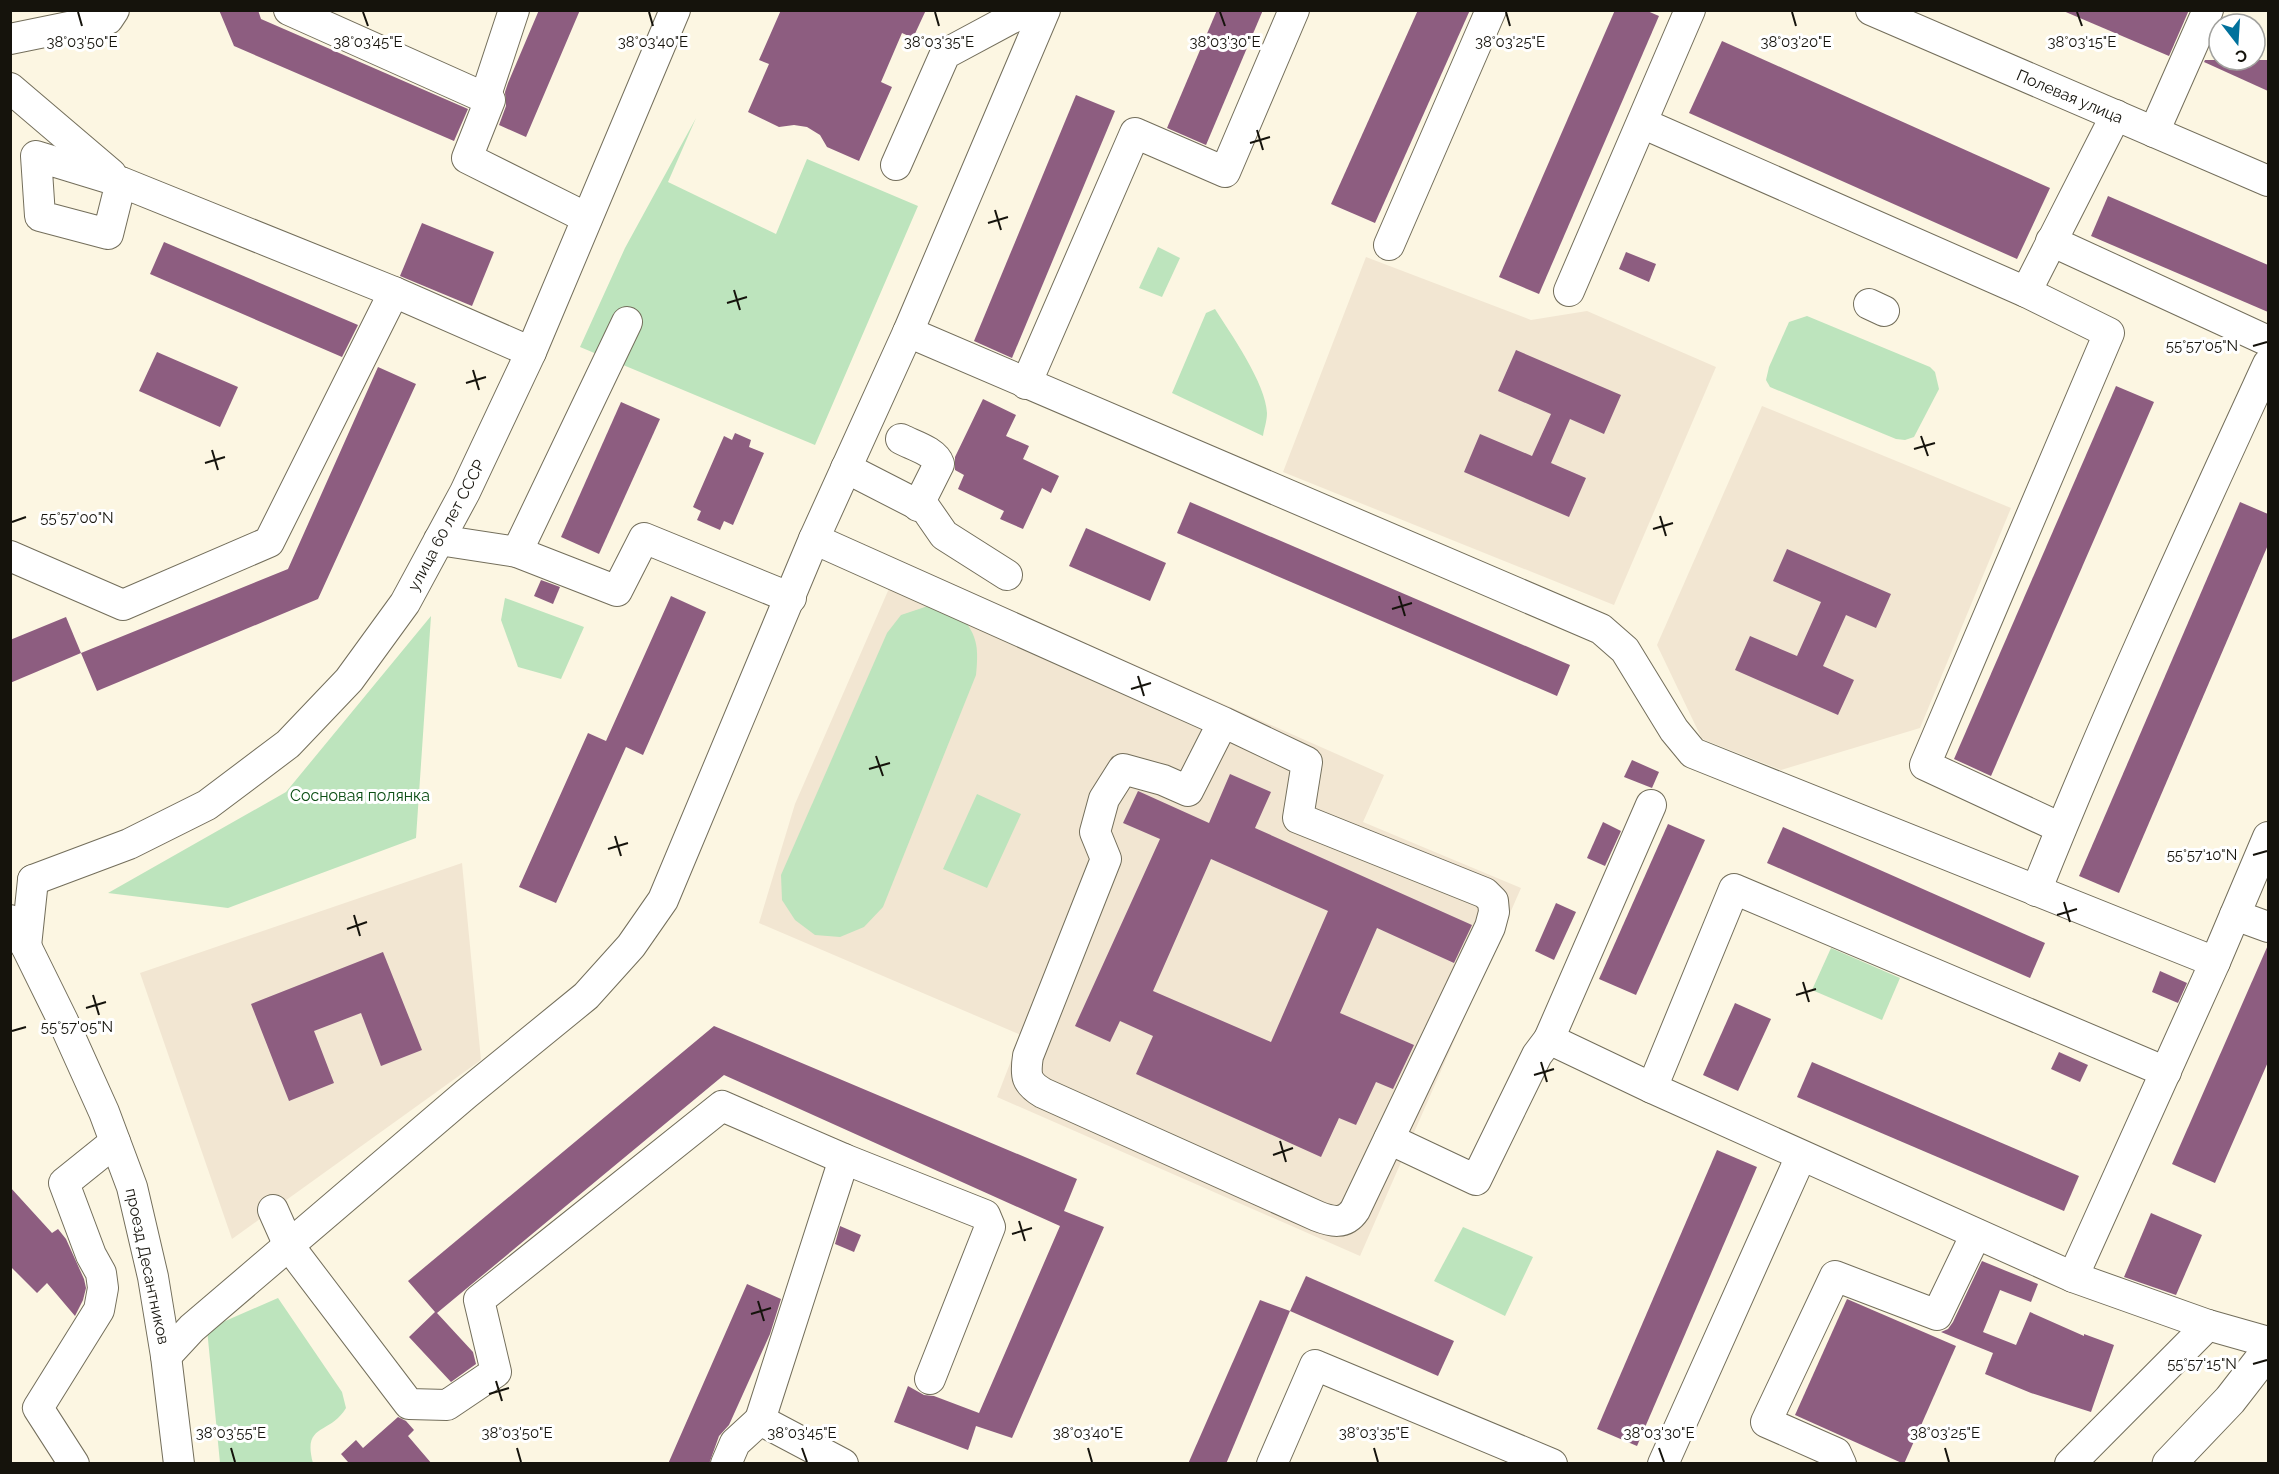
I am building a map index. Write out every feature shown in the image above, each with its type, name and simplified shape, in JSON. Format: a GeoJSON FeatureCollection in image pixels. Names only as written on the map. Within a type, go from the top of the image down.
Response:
{"type":"FeatureCollection","features":[{"type":"Feature","properties":{"kind":"main road"},"geometry":{"type":"LineString","coordinates":[[2169,1464],[2230,1400],[2268,1351]]}},
{"type":"Feature","properties":{"kind":"street"},"geometry":{"type":"LineString","coordinates":[[10,39],[108,19],[114,10]]}},
{"type":"Feature","properties":{"kind":"street"},"geometry":{"type":"LineString","coordinates":[[289,10],[490,100],[468,158],[587,218]]}},
{"type":"Feature","properties":{"kind":"street"},"geometry":{"type":"LineString","coordinates":[[485,98],[514,10]]}},
{"type":"Feature","properties":{"kind":"street","name":"улица 60 лет СССР"},"geometry":{"type":"LineString","coordinates":[[22,877],[129,844],[207,805],[288,744],[349,681],[405,603],[465,492],[531,352],[675,10]]}},
{"type":"Feature","properties":{"kind":"street"},"geometry":{"type":"LineString","coordinates":[[896,165],[945,54],[1027,10]]}},
{"type":"Feature","properties":{"kind":"street"},"geometry":{"type":"LineString","coordinates":[[166,1356],[192,1328],[289,1246],[446,1098],[586,996],[631,946],[663,900],[814,539],[908,332],[1045,10]]}},
{"type":"Feature","properties":{"kind":"street"},"geometry":{"type":"LineString","coordinates":[[1026,384],[1135,133],[1225,172],[1294,10]]}},
{"type":"Feature","properties":{"kind":"street"},"geometry":{"type":"LineString","coordinates":[[1389,245],[1491,10]]}},
{"type":"Feature","properties":{"kind":"street"},"geometry":{"type":"LineString","coordinates":[[1569,291],[1690,10]]}},
{"type":"Feature","properties":{"kind":"street","name":"Полевая улица"},"geometry":{"type":"LineString","coordinates":[[1871,10],[2268,181]]}},
{"type":"Feature","properties":{"kind":"street"},"geometry":{"type":"LineString","coordinates":[[2154,132],[2208,10]]}},
{"type":"Feature","properties":{"kind":"street"},"geometry":{"type":"LineString","coordinates":[[10,88],[121,182],[394,292],[531,352]]}},
{"type":"Feature","properties":{"kind":"street"},"geometry":{"type":"LineString","coordinates":[[2026,292],[2116,116]]}},
{"type":"Feature","properties":{"kind":"street"},"geometry":{"type":"LineString","coordinates":[[1642,123],[2026,292],[2109,333],[1925,765],[2061,828]]}},
{"type":"Feature","properties":{"kind":"street"},"geometry":{"type":"LineString","coordinates":[[2052,241],[2268,341]]}},
{"type":"Feature","properties":{"kind":"street"},"geometry":{"type":"LineString","coordinates":[[10,556],[123,605],[269,542],[394,292]]}},
{"type":"Feature","properties":{"kind":"street"},"geometry":{"type":"LineString","coordinates":[[517,552],[627,321]]}},
{"type":"Feature","properties":{"kind":"street"},"geometry":{"type":"LineString","coordinates":[[908,332],[1601,629],[1625,650],[1674,730],[1693,753],[2215,962]]}},
{"type":"Feature","properties":{"kind":"street"},"geometry":{"type":"LineString","coordinates":[[2036,891],[2061,828],[2268,364]]}},
{"type":"Feature","properties":{"kind":"street"},"geometry":{"type":"LineString","coordinates":[[869,416],[946,452]]}},
{"type":"Feature","properties":{"kind":"street"},"geometry":{"type":"LineString","coordinates":[[901,439],[930,454],[937,459],[939,464],[918,506]]}},
{"type":"Feature","properties":{"kind":"street"},"geometry":{"type":"LineString","coordinates":[[846,468],[926,509],[944,535],[1007,574]]}},
{"type":"Feature","properties":{"kind":"street"},"geometry":{"type":"LineString","coordinates":[[439,540],[517,552],[617,591],[644,538],[791,598]]}},
{"type":"Feature","properties":{"kind":"street"},"geometry":{"type":"LineString","coordinates":[[814,539],[1223,722],[1307,762],[1298,818],[1485,893],[1493,902],[1494,912],[1490,927],[1389,1139],[1350,1218],[1338,1222],[1328,1221],[1043,1093],[1029,1083],[1026,1067],[1028,1056],[1106,859],[1095,832],[1104,799],[1124,769],[1163,780],[1188,791],[1223,722]]}},
{"type":"Feature","properties":{"kind":"street"},"geometry":{"type":"LineString","coordinates":[[1389,1139],[1476,1180],[1537,1055],[1549,1039],[1651,805]]}},
{"type":"Feature","properties":{"kind":"street"},"geometry":{"type":"LineString","coordinates":[[2073,1276],[2215,962],[2268,837]]}},
{"type":"Feature","properties":{"kind":"street"},"geometry":{"type":"LineString","coordinates":[[22,877],[26,946]]}},
{"type":"Feature","properties":{"kind":"street"},"geometry":{"type":"LineString","coordinates":[[1652,1088],[1734,889],[2166,1072]]}},
{"type":"Feature","properties":{"kind":"street"},"geometry":{"type":"LineString","coordinates":[[2235,915],[2268,927]]}},
{"type":"Feature","properties":{"kind":"street","name":"проезд Десантников"},"geometry":{"type":"LineString","coordinates":[[10,920],[26,946],[63,1021],[132,1187],[153,1277],[166,1356],[179,1464]]}},
{"type":"Feature","properties":{"kind":"street"},"geometry":{"type":"LineString","coordinates":[[1549,1039],[1801,1156],[2073,1276],[2208,1325],[2268,1342]]}},
{"type":"Feature","properties":{"kind":"street"},"geometry":{"type":"LineString","coordinates":[[273,1210],[289,1246],[409,1404],[447,1406],[496,1372],[479,1300],[722,1106],[844,1159],[985,1215],[990,1227],[930,1379]]}},
{"type":"Feature","properties":{"kind":"street"},"geometry":{"type":"LineString","coordinates":[[74,1464],[38,1408],[99,1310],[103,1288],[101,1273],[91,1255],[64,1182],[115,1142]]}},
{"type":"Feature","properties":{"kind":"street"},"geometry":{"type":"LineString","coordinates":[[1663,1464],[1801,1156]]}},
{"type":"Feature","properties":{"kind":"street"},"geometry":{"type":"LineString","coordinates":[[726,1464],[735,1443],[760,1420],[844,1159]]}},
{"type":"Feature","properties":{"kind":"street"},"geometry":{"type":"LineString","coordinates":[[1841,1464],[1836,1453],[1766,1422],[1836,1276],[1937,1315],[1977,1234]]}},
{"type":"Feature","properties":{"kind":"street"},"geometry":{"type":"LineString","coordinates":[[2070,1464],[2208,1325]]}},
{"type":"Feature","properties":{"kind":"street"},"geometry":{"type":"LineString","coordinates":[[1272,1464],[1315,1365],[1552,1464]]}},
{"type":"Feature","properties":{"kind":"street"},"geometry":{"type":"LineString","coordinates":[[760,1420],[843,1464]]}},
{"type":"Feature","properties":{"kind":"shaded area"},"geometry":{"type":"Polygon","coordinates":[[[1366,257],[1531,320],[1587,311],[1716,367],[1614,605],[1283,472],[1366,257]]]}},
{"type":"Feature","properties":{"kind":"shaded area"},"geometry":{"type":"Polygon","coordinates":[[[1762,406],[2011,508],[1920,728],[1781,770],[1702,739],[1657,645],[1762,406]]]}},
{"type":"Feature","properties":{"kind":"shaded area"},"geometry":{"type":"Polygon","coordinates":[[[901,561],[1384,775],[1363,822],[1521,888],[1360,1256],[997,1097],[1021,1035],[759,923],[795,804],[901,561]]]}},
{"type":"Feature","properties":{"kind":"shaded area"},"geometry":{"type":"Polygon","coordinates":[[[462,863],[481,1060],[232,1239],[140,973],[462,863]]]}},
{"type":"Feature","properties":{"kind":"green space"},"geometry":{"type":"Polygon","coordinates":[[[696,118],[668,182],[776,234],[807,159],[918,206],[815,445],[580,347],[625,248],[696,118]]]}},
{"type":"Feature","properties":{"kind":"green space"},"geometry":{"type":"Polygon","coordinates":[[[1158,247],[1180,258],[1162,297],[1139,288],[1158,247]]]}},
{"type":"Feature","properties":{"kind":"green space"},"geometry":{"type":"Polygon","coordinates":[[[1215,309],[1247,360],[1261,388],[1267,413],[1263,436],[1172,393],[1206,313],[1215,309]]]}},
{"type":"Feature","properties":{"kind":"green space"},"geometry":{"type":"Polygon","coordinates":[[[1807,316],[1930,367],[1935,372],[1939,389],[1914,437],[1905,440],[1896,439],[1770,387],[1766,380],[1769,367],[1789,322],[1807,316]]]}},
{"type":"Feature","properties":{"kind":"green space"},"geometry":{"type":"Polygon","coordinates":[[[505,598],[584,627],[561,679],[518,667],[501,620],[505,598]]]}},
{"type":"Feature","properties":{"kind":"green space"},"geometry":{"type":"Polygon","coordinates":[[[928,606],[956,610],[968,626],[977,647],[976,675],[883,907],[864,927],[840,937],[815,935],[795,920],[782,900],[781,875],[887,633],[901,615],[928,606]]]}},
{"type":"Feature","properties":{"kind":"green space","name":"Сосновая полянка"},"geometry":{"type":"Polygon","coordinates":[[[431,616],[416,838],[228,908],[108,893],[286,792],[431,616]]]}},
{"type":"Feature","properties":{"kind":"green space"},"geometry":{"type":"Polygon","coordinates":[[[977,794],[1021,814],[987,888],[943,869],[977,794]]]}},
{"type":"Feature","properties":{"kind":"green space"},"geometry":{"type":"Polygon","coordinates":[[[1831,948],[1900,978],[1882,1020],[1812,990],[1831,948]]]}},
{"type":"Feature","properties":{"kind":"green space"},"geometry":{"type":"Polygon","coordinates":[[[1463,1227],[1533,1257],[1505,1316],[1434,1281],[1463,1227]]]}},
{"type":"Feature","properties":{"kind":"green space"},"geometry":{"type":"Polygon","coordinates":[[[278,1298],[342,1392],[346,1408],[333,1422],[314,1435],[311,1441],[313,1463],[220,1463],[207,1329],[278,1298]]]}},
{"type":"Feature","properties":{"kind":"building"},"geometry":{"type":"Polygon","coordinates":[[[219,10],[258,10],[261,19],[468,109],[454,141],[234,46],[219,10]]]}},
{"type":"Feature","properties":{"kind":"building"},"geometry":{"type":"Polygon","coordinates":[[[539,10],[580,10],[526,137],[499,125],[506,106],[505,92],[508,83],[539,10]]]}},
{"type":"Feature","properties":{"kind":"building"},"geometry":{"type":"Polygon","coordinates":[[[781,10],[926,10],[913,38],[902,33],[881,82],[892,87],[859,161],[827,147],[820,135],[807,127],[794,125],[779,127],[748,112],[769,64],[759,60],[781,10]]]}},
{"type":"Feature","properties":{"kind":"building"},"geometry":{"type":"Polygon","coordinates":[[[1217,10],[1263,10],[1206,145],[1167,128],[1217,10]]]}},
{"type":"Feature","properties":{"kind":"building"},"geometry":{"type":"Polygon","coordinates":[[[1418,10],[1470,10],[1375,223],[1331,204],[1418,10]]]}},
{"type":"Feature","properties":{"kind":"building"},"geometry":{"type":"Polygon","coordinates":[[[1615,10],[1645,10],[1659,16],[1539,294],[1499,277],[1615,10]]]}},
{"type":"Feature","properties":{"kind":"building"},"geometry":{"type":"Polygon","coordinates":[[[2061,10],[2189,10],[2169,56],[2061,10]]]}},
{"type":"Feature","properties":{"kind":"building"},"geometry":{"type":"Polygon","coordinates":[[[1722,41],[2050,188],[2017,259],[1689,113],[1722,41]]]}},
{"type":"Feature","properties":{"kind":"building"},"geometry":{"type":"Polygon","coordinates":[[[2268,60],[2268,91],[2226,72],[2267,72],[2268,60]]]}},
{"type":"Feature","properties":{"kind":"building"},"geometry":{"type":"Polygon","coordinates":[[[1076,95],[1115,111],[1012,358],[974,341],[1076,95]]]}},
{"type":"Feature","properties":{"kind":"building"},"geometry":{"type":"Polygon","coordinates":[[[2108,196],[2268,265],[2268,312],[2091,236],[2108,196]]]}},
{"type":"Feature","properties":{"kind":"building"},"geometry":{"type":"Polygon","coordinates":[[[422,223],[494,252],[472,306],[400,276],[422,223]]]}},
{"type":"Feature","properties":{"kind":"building"},"geometry":{"type":"Polygon","coordinates":[[[164,242],[358,325],[342,357],[150,274],[164,242]]]}},
{"type":"Feature","properties":{"kind":"building"},"geometry":{"type":"Polygon","coordinates":[[[1626,252],[1656,264],[1649,282],[1619,269],[1626,252]]]}},
{"type":"Feature","properties":{"kind":"building"},"geometry":{"type":"Polygon","coordinates":[[[1516,350],[1621,395],[1604,434],[1570,419],[1551,463],[1586,478],[1569,517],[1464,472],[1480,434],[1532,456],[1551,414],[1498,391],[1516,350]]]}},
{"type":"Feature","properties":{"kind":"building"},"geometry":{"type":"Polygon","coordinates":[[[157,352],[238,387],[220,427],[139,391],[157,352]]]}},
{"type":"Feature","properties":{"kind":"building"},"geometry":{"type":"Polygon","coordinates":[[[378,367],[416,384],[318,599],[97,691],[81,653],[288,569],[378,367]]]}},
{"type":"Feature","properties":{"kind":"building"},"geometry":{"type":"Polygon","coordinates":[[[2116,386],[2154,402],[1991,776],[1954,759],[2116,386]]]}},
{"type":"Feature","properties":{"kind":"building"},"geometry":{"type":"Polygon","coordinates":[[[983,399],[1016,415],[1006,436],[1029,446],[1023,459],[1059,476],[1051,493],[1042,488],[1023,529],[1000,519],[1004,511],[958,489],[964,475],[955,470],[955,457],[983,399]]]}},
{"type":"Feature","properties":{"kind":"building"},"geometry":{"type":"Polygon","coordinates":[[[621,402],[660,419],[599,554],[561,537],[621,402]]]}},
{"type":"Feature","properties":{"kind":"building"},"geometry":{"type":"Polygon","coordinates":[[[735,433],[751,440],[749,447],[764,453],[733,525],[724,521],[720,530],[697,520],[701,511],[693,507],[724,436],[732,440],[735,433]]]}},
{"type":"Feature","properties":{"kind":"building"},"geometry":{"type":"Polygon","coordinates":[[[1190,502],[1570,665],[1557,696],[1177,533],[1190,502]]]}},
{"type":"Feature","properties":{"kind":"building"},"geometry":{"type":"Polygon","coordinates":[[[2240,502],[2268,514],[2268,545],[2119,893],[2079,876],[2240,502]]]}},
{"type":"Feature","properties":{"kind":"building"},"geometry":{"type":"Polygon","coordinates":[[[1086,528],[1166,563],[1150,601],[1069,566],[1086,528]]]}},
{"type":"Feature","properties":{"kind":"building"},"geometry":{"type":"Polygon","coordinates":[[[1787,549],[1891,594],[1876,628],[1846,615],[1823,666],[1854,680],[1838,715],[1735,670],[1750,636],[1797,656],[1821,602],[1773,581],[1787,549]]]}},
{"type":"Feature","properties":{"kind":"building"},"geometry":{"type":"Polygon","coordinates":[[[541,580],[560,587],[553,604],[534,596],[541,580]]]}},
{"type":"Feature","properties":{"kind":"building"},"geometry":{"type":"Polygon","coordinates":[[[671,596],[706,612],[643,755],[626,747],[556,903],[519,887],[588,733],[606,741],[671,596]]]}},
{"type":"Feature","properties":{"kind":"building"},"geometry":{"type":"Polygon","coordinates":[[[66,617],[81,653],[10,683],[10,640],[66,617]]]}},
{"type":"Feature","properties":{"kind":"building"},"geometry":{"type":"Polygon","coordinates":[[[1632,760],[1659,772],[1652,788],[1624,777],[1632,760]]]}},
{"type":"Feature","properties":{"kind":"building"},"geometry":{"type":"Polygon","coordinates":[[[1230,774],[1271,792],[1255,828],[1472,925],[1454,963],[1377,928],[1340,1013],[1414,1045],[1393,1089],[1376,1082],[1356,1125],[1339,1118],[1321,1157],[1136,1074],[1153,1036],[1120,1021],[1110,1042],[1075,1026],[1160,839],[1123,823],[1138,791],[1209,823],[1230,774]],[[1211,859],[1153,991],[1271,1042],[1328,911],[1211,859]]]}},
{"type":"Feature","properties":{"kind":"building"},"geometry":{"type":"Polygon","coordinates":[[[1603,822],[1621,831],[1605,866],[1587,858],[1603,822]]]}},
{"type":"Feature","properties":{"kind":"building"},"geometry":{"type":"Polygon","coordinates":[[[1668,824],[1705,840],[1636,995],[1599,979],[1668,824]]]}},
{"type":"Feature","properties":{"kind":"building"},"geometry":{"type":"Polygon","coordinates":[[[1783,827],[2045,943],[2030,978],[1767,863],[1783,827]]]}},
{"type":"Feature","properties":{"kind":"building"},"geometry":{"type":"Polygon","coordinates":[[[1556,903],[1576,912],[1554,960],[1535,951],[1556,903]]]}},
{"type":"Feature","properties":{"kind":"building"},"geometry":{"type":"Polygon","coordinates":[[[2268,945],[2268,1062],[2215,1183],[2172,1164],[2268,945]]]}},
{"type":"Feature","properties":{"kind":"building"},"geometry":{"type":"Polygon","coordinates":[[[383,952],[422,1050],[381,1066],[361,1013],[314,1031],[334,1083],[289,1101],[251,1004],[383,952]]]}},
{"type":"Feature","properties":{"kind":"building"},"geometry":{"type":"Polygon","coordinates":[[[2160,971],[2187,983],[2178,1003],[2152,992],[2160,971]]]}},
{"type":"Feature","properties":{"kind":"building"},"geometry":{"type":"Polygon","coordinates":[[[1735,1003],[1771,1019],[1738,1091],[1703,1075],[1735,1003]]]}},
{"type":"Feature","properties":{"kind":"building"},"geometry":{"type":"Polygon","coordinates":[[[714,1026],[1077,1179],[1064,1211],[1104,1227],[1012,1438],[976,1426],[968,1450],[894,1422],[908,1386],[924,1395],[934,1396],[979,1413],[1060,1226],[724,1075],[437,1313],[473,1352],[476,1364],[451,1382],[409,1337],[435,1312],[408,1281],[714,1026]]]}},
{"type":"Feature","properties":{"kind":"building"},"geometry":{"type":"Polygon","coordinates":[[[2059,1052],[2088,1065],[2080,1082],[2051,1069],[2059,1052]]]}},
{"type":"Feature","properties":{"kind":"building"},"geometry":{"type":"Polygon","coordinates":[[[1812,1062],[2079,1176],[2064,1211],[1797,1097],[1812,1062]]]}},
{"type":"Feature","properties":{"kind":"building"},"geometry":{"type":"Polygon","coordinates":[[[1717,1150],[1757,1167],[1637,1446],[1597,1429],[1717,1150]]]}},
{"type":"Feature","properties":{"kind":"building"},"geometry":{"type":"Polygon","coordinates":[[[10,1187],[52,1233],[58,1229],[66,1239],[86,1288],[75,1316],[47,1283],[37,1293],[10,1266],[10,1187]]]}},
{"type":"Feature","properties":{"kind":"building"},"geometry":{"type":"Polygon","coordinates":[[[2151,1213],[2202,1235],[2176,1295],[2124,1277],[2151,1213]]]}},
{"type":"Feature","properties":{"kind":"building"},"geometry":{"type":"Polygon","coordinates":[[[840,1226],[861,1235],[854,1252],[835,1244],[840,1226]]]}},
{"type":"Feature","properties":{"kind":"building"},"geometry":{"type":"Polygon","coordinates":[[[1982,1261],[2038,1284],[2031,1302],[2000,1290],[1983,1332],[2016,1345],[2030,1312],[2084,1336],[2084,1334],[2114,1345],[2091,1412],[2031,1393],[1985,1374],[1993,1353],[1941,1332],[1948,1329],[1953,1322],[1982,1261]]]}},
{"type":"Feature","properties":{"kind":"building"},"geometry":{"type":"Polygon","coordinates":[[[1306,1276],[1454,1341],[1438,1376],[1290,1311],[1306,1276]]]}},
{"type":"Feature","properties":{"kind":"building"},"geometry":{"type":"Polygon","coordinates":[[[747,1284],[781,1299],[770,1334],[729,1425],[719,1436],[709,1464],[668,1464],[747,1284]]]}},
{"type":"Feature","properties":{"kind":"building"},"geometry":{"type":"Polygon","coordinates":[[[1847,1299],[1956,1346],[1904,1464],[1795,1415],[1847,1299]]]}},
{"type":"Feature","properties":{"kind":"building"},"geometry":{"type":"Polygon","coordinates":[[[1260,1300],[1290,1311],[1226,1464],[1188,1464],[1260,1300]]]}},
{"type":"Feature","properties":{"kind":"building"},"geometry":{"type":"Polygon","coordinates":[[[398,1417],[406,1421],[414,1430],[408,1436],[432,1464],[346,1464],[348,1462],[341,1454],[356,1440],[363,1448],[398,1417]]]}}]}
